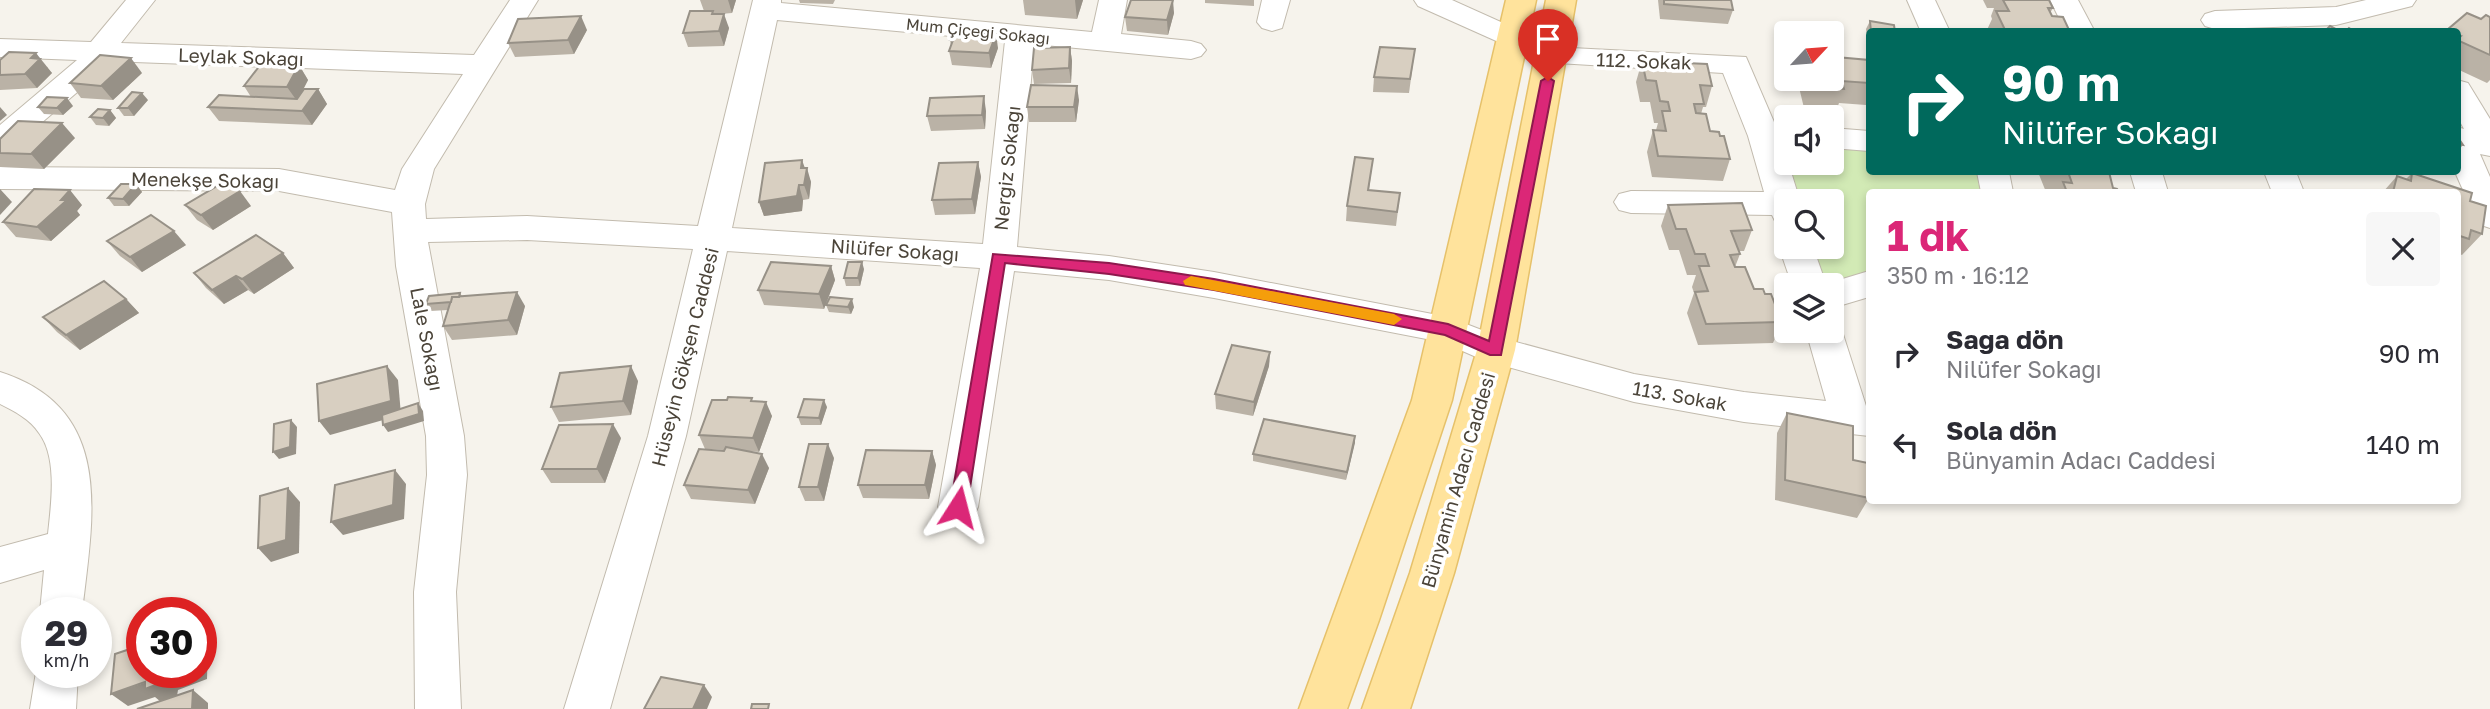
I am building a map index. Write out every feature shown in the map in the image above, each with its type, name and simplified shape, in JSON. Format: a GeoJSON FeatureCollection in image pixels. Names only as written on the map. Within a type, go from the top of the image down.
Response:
{"type":"FeatureCollection","features":[{"type":"Feature","properties":{"kind":"main road"},"geometry":{"type":"LineString","coordinates":[[1323,709],[1432,400],[1521,0]]}},
{"type":"Feature","properties":{"kind":"main road","name":"Bünyamin Adacı Caddesi"},"geometry":{"type":"LineString","coordinates":[[1386,709],[1432,573],[1496,350],[1561,0]]}},
{"type":"Feature","properties":{"kind":"street"},"geometry":{"type":"LineString","coordinates":[[0,142],[60,92],[102,52],[141,0]]}},
{"type":"Feature","properties":{"kind":"street","name":"Lale Sokağı"},"geometry":{"type":"LineString","coordinates":[[438,709],[434,630],[447,475],[445,436],[413,266],[409,217],[418,169],[524,0]]}},
{"type":"Feature","properties":{"kind":"street"},"geometry":{"type":"LineString","coordinates":[[1105,42],[1113,0]]}},
{"type":"Feature","properties":{"kind":"street"},"geometry":{"type":"LineString","coordinates":[[1428,0],[1513,38]]}},
{"type":"Feature","properties":{"kind":"street"},"geometry":{"type":"LineString","coordinates":[[1921,0],[1934,28]]}},
{"type":"Feature","properties":{"kind":"street"},"geometry":{"type":"LineString","coordinates":[[2064,0],[2079,28]]}},
{"type":"Feature","properties":{"kind":"street"},"geometry":{"type":"LineString","coordinates":[[2339,21],[2390,1]]}},
{"type":"Feature","properties":{"kind":"street","name":"Mum Çiçeği Sokağı"},"geometry":{"type":"LineString","coordinates":[[765,5],[1020,36],[1191,50]]}},
{"type":"Feature","properties":{"kind":"street","name":"Hüseyin Gökşen Caddesi"},"geometry":{"type":"LineString","coordinates":[[587,709],[667,436],[765,5]]}},
{"type":"Feature","properties":{"kind":"street"},"geometry":{"type":"LineString","coordinates":[[2213,17],[2339,21],[2364,28]]}},
{"type":"Feature","properties":{"kind":"street","name":"Nergiz Sokağı"},"geometry":{"type":"LineString","coordinates":[[958,507],[999,257],[1020,36]]}},
{"type":"Feature","properties":{"kind":"street","name":"Leylak Sokağı"},"geometry":{"type":"LineString","coordinates":[[0,48],[483,65]]}},
{"type":"Feature","properties":{"kind":"street","name":"112. Sokak"},"geometry":{"type":"LineString","coordinates":[[1552,56],[1735,64],[1774,134]]}},
{"type":"Feature","properties":{"kind":"street"},"geometry":{"type":"LineString","coordinates":[[2461,97],[2490,146]]}},
{"type":"Feature","properties":{"kind":"street"},"geometry":{"type":"LineString","coordinates":[[1844,139],[1866,141]]}},
{"type":"Feature","properties":{"kind":"street"},"geometry":{"type":"LineString","coordinates":[[2461,147],[2490,216]]}},
{"type":"Feature","properties":{"kind":"street","name":"Menekşe Sokağı"},"geometry":{"type":"LineString","coordinates":[[0,178],[279,180],[409,217]]}},
{"type":"Feature","properties":{"kind":"street"},"geometry":{"type":"LineString","coordinates":[[1631,202],[1774,208]]}},
{"type":"Feature","properties":{"kind":"street","name":"Nilüfer Sokağı"},"geometry":{"type":"LineString","coordinates":[[409,217],[527,228],[714,237],[999,257],[1109,268],[1214,285],[1448,330],[1496,350]]}},
{"type":"Feature","properties":{"kind":"street"},"geometry":{"type":"LineString","coordinates":[[1844,291],[1866,285]]}},
{"type":"Feature","properties":{"kind":"street"},"geometry":{"type":"LineString","coordinates":[[1829,343],[1860,421]]}},
{"type":"Feature","properties":{"kind":"street","name":"113. Sokak"},"geometry":{"type":"LineString","coordinates":[[1496,350],[1659,393],[1860,421]]}},
{"type":"Feature","properties":{"kind":"street"},"geometry":{"type":"LineString","coordinates":[[2,390],[35,405],[53,421],[64,439],[70,463],[71,500],[62,597]]}},
{"type":"Feature","properties":{"kind":"street"},"geometry":{"type":"LineString","coordinates":[[0,565],[65,547]]}},
{"type":"Feature","properties":{"kind":"street"},"geometry":{"type":"LineString","coordinates":[[53,709],[55,688]]}},
{"type":"Feature","properties":{"kind":"green space"},"geometry":{"type":"Polygon","coordinates":[[[1844,145],[1866,146],[1866,175],[1977,175],[1980,189],[1866,189],[1866,275],[1844,281],[1844,273],[1814,273],[1809,259],[1844,259],[1844,189],[1789,189],[1785,175],[1844,175],[1844,145]]]}},
{"type":"Feature","properties":{"kind":"building"},"geometry":{"type":"Polygon","coordinates":[[[1131,0],[1173,0],[1167,20],[1125,17],[1131,0]]]}},
{"type":"Feature","properties":{"kind":"building"},"geometry":{"type":"Polygon","coordinates":[[[1664,0],[1731,0],[1733,10],[1664,4],[1664,0]]]}},
{"type":"Feature","properties":{"kind":"building"},"geometry":{"type":"Polygon","coordinates":[[[2003,0],[2049,0],[2053,8],[2048,8],[2052,16],[2063,17],[2068,28],[2004,28],[1996,11],[2009,11],[2003,0]]]}},
{"type":"Feature","properties":{"kind":"building"},"geometry":{"type":"Polygon","coordinates":[[[690,11],[724,14],[719,31],[683,33],[690,11]]]}},
{"type":"Feature","properties":{"kind":"building"},"geometry":{"type":"Polygon","coordinates":[[[2467,13],[2481,19],[2486,15],[2490,17],[2490,55],[2461,42],[2461,28],[2449,28],[2467,13]]]}},
{"type":"Feature","properties":{"kind":"building"},"geometry":{"type":"Polygon","coordinates":[[[581,16],[568,40],[508,43],[518,19],[581,16]]]}},
{"type":"Feature","properties":{"kind":"building"},"geometry":{"type":"Polygon","coordinates":[[[1870,21],[1894,25],[1894,28],[1871,28],[1870,21]]]}},
{"type":"Feature","properties":{"kind":"building"},"geometry":{"type":"Polygon","coordinates":[[[953,31],[996,34],[989,53],[949,51],[953,31]]]}},
{"type":"Feature","properties":{"kind":"building"},"geometry":{"type":"Polygon","coordinates":[[[1070,47],[1069,68],[1032,70],[1034,48],[1070,47]]]}},
{"type":"Feature","properties":{"kind":"building"},"geometry":{"type":"Polygon","coordinates":[[[1380,47],[1415,49],[1410,79],[1374,77],[1380,47]]]}},
{"type":"Feature","properties":{"kind":"building"},"geometry":{"type":"Polygon","coordinates":[[[9,52],[36,53],[31,58],[40,59],[25,74],[0,75],[0,60],[9,52]]]}},
{"type":"Feature","properties":{"kind":"building"},"geometry":{"type":"Polygon","coordinates":[[[100,55],[131,58],[101,86],[70,83],[100,55]]]}},
{"type":"Feature","properties":{"kind":"building"},"geometry":{"type":"Polygon","coordinates":[[[1844,58],[1866,60],[1866,83],[1844,81],[1844,58]]]}},
{"type":"Feature","properties":{"kind":"building"},"geometry":{"type":"Polygon","coordinates":[[[1642,61],[1707,64],[1712,86],[1700,85],[1704,104],[1694,104],[1696,113],[1706,114],[1710,131],[1724,136],[1730,159],[1658,156],[1653,130],[1666,131],[1662,111],[1670,111],[1668,102],[1660,101],[1656,81],[1646,80],[1642,61]]]}},
{"type":"Feature","properties":{"kind":"building"},"geometry":{"type":"Polygon","coordinates":[[[261,64],[299,65],[287,87],[244,86],[261,64]]]}},
{"type":"Feature","properties":{"kind":"building"},"geometry":{"type":"Polygon","coordinates":[[[1031,85],[1077,86],[1074,107],[1027,107],[1031,85]]]}},
{"type":"Feature","properties":{"kind":"building"},"geometry":{"type":"Polygon","coordinates":[[[304,89],[318,89],[302,111],[208,107],[219,95],[297,99],[304,89]]]}},
{"type":"Feature","properties":{"kind":"building"},"geometry":{"type":"Polygon","coordinates":[[[132,92],[142,93],[128,108],[118,108],[132,92]]]}},
{"type":"Feature","properties":{"kind":"building"},"geometry":{"type":"Polygon","coordinates":[[[984,96],[982,115],[927,116],[930,98],[984,96]]]}},
{"type":"Feature","properties":{"kind":"building"},"geometry":{"type":"Polygon","coordinates":[[[47,97],[67,98],[57,108],[38,107],[47,97]]]}},
{"type":"Feature","properties":{"kind":"building"},"geometry":{"type":"Polygon","coordinates":[[[98,109],[110,110],[103,118],[90,117],[98,109]]]}},
{"type":"Feature","properties":{"kind":"building"},"geometry":{"type":"Polygon","coordinates":[[[18,121],[62,123],[31,154],[0,153],[0,139],[18,121]]]}},
{"type":"Feature","properties":{"kind":"building"},"geometry":{"type":"Polygon","coordinates":[[[1355,157],[1373,159],[1368,190],[1400,193],[1397,212],[1347,206],[1355,157]]]}},
{"type":"Feature","properties":{"kind":"building"},"geometry":{"type":"Polygon","coordinates":[[[802,160],[801,168],[807,168],[804,185],[799,185],[797,196],[759,202],[765,163],[802,160]]]}},
{"type":"Feature","properties":{"kind":"building"},"geometry":{"type":"Polygon","coordinates":[[[978,162],[972,199],[932,200],[939,163],[978,162]]]}},
{"type":"Feature","properties":{"kind":"building"},"geometry":{"type":"Polygon","coordinates":[[[2069,175],[2110,175],[2113,188],[2117,189],[2066,189],[2063,182],[2072,183],[2069,175]]]}},
{"type":"Feature","properties":{"kind":"building"},"geometry":{"type":"Polygon","coordinates":[[[2412,175],[2418,175],[2460,189],[2394,189],[2397,176],[2411,181],[2412,175]]]}},
{"type":"Feature","properties":{"kind":"building"},"geometry":{"type":"Polygon","coordinates":[[[224,182],[240,191],[201,215],[185,205],[224,182]]]}},
{"type":"Feature","properties":{"kind":"building"},"geometry":{"type":"Polygon","coordinates":[[[121,184],[136,184],[123,199],[108,198],[121,184]]]}},
{"type":"Feature","properties":{"kind":"building"},"geometry":{"type":"Polygon","coordinates":[[[34,189],[70,190],[61,200],[67,200],[37,227],[3,222],[34,189]]]}},
{"type":"Feature","properties":{"kind":"building"},"geometry":{"type":"Polygon","coordinates":[[[2461,189],[2472,193],[2470,201],[2486,206],[2482,234],[2471,230],[2469,239],[2461,236],[2461,189]]]}},
{"type":"Feature","properties":{"kind":"building"},"geometry":{"type":"Polygon","coordinates":[[[1742,203],[1752,230],[1731,231],[1740,254],[1730,255],[1735,267],[1745,267],[1754,289],[1763,289],[1765,294],[1771,294],[1774,302],[1774,322],[1706,324],[1695,292],[1708,291],[1699,266],[1709,266],[1705,254],[1695,254],[1686,229],[1676,229],[1668,205],[1742,203]]]}},
{"type":"Feature","properties":{"kind":"building"},"geometry":{"type":"Polygon","coordinates":[[[151,215],[174,231],[130,257],[107,241],[151,215]]]}},
{"type":"Feature","properties":{"kind":"building"},"geometry":{"type":"Polygon","coordinates":[[[256,235],[283,253],[242,279],[236,276],[212,290],[194,273],[256,235]]]}},
{"type":"Feature","properties":{"kind":"building"},"geometry":{"type":"Polygon","coordinates":[[[771,262],[831,266],[819,294],[758,290],[771,262]]]}},
{"type":"Feature","properties":{"kind":"building"},"geometry":{"type":"Polygon","coordinates":[[[848,262],[862,262],[858,278],[844,278],[848,262]]]}},
{"type":"Feature","properties":{"kind":"building"},"geometry":{"type":"Polygon","coordinates":[[[104,281],[126,299],[66,335],[43,317],[104,281]]]}},
{"type":"Feature","properties":{"kind":"building"},"geometry":{"type":"Polygon","coordinates":[[[517,292],[508,320],[443,326],[452,297],[517,292]]]}},
{"type":"Feature","properties":{"kind":"building"},"geometry":{"type":"Polygon","coordinates":[[[460,293],[459,297],[452,297],[451,302],[426,304],[429,296],[460,293]]]}},
{"type":"Feature","properties":{"kind":"building"},"geometry":{"type":"Polygon","coordinates":[[[830,297],[852,299],[848,307],[826,305],[830,297]]]}},
{"type":"Feature","properties":{"kind":"building"},"geometry":{"type":"Polygon","coordinates":[[[1232,345],[1270,352],[1254,402],[1215,394],[1232,345]]]}},
{"type":"Feature","properties":{"kind":"building"},"geometry":{"type":"Polygon","coordinates":[[[387,366],[391,401],[319,421],[317,384],[387,366]]]}},
{"type":"Feature","properties":{"kind":"building"},"geometry":{"type":"Polygon","coordinates":[[[631,366],[623,401],[551,407],[560,373],[631,366]]]}},
{"type":"Feature","properties":{"kind":"building"},"geometry":{"type":"Polygon","coordinates":[[[728,397],[752,398],[751,401],[766,402],[753,438],[699,435],[712,400],[727,400],[728,397]]]}},
{"type":"Feature","properties":{"kind":"building"},"geometry":{"type":"Polygon","coordinates":[[[804,399],[824,400],[819,418],[798,417],[804,399]]]}},
{"type":"Feature","properties":{"kind":"building"},"geometry":{"type":"Polygon","coordinates":[[[418,403],[419,414],[383,425],[382,415],[418,403]]]}},
{"type":"Feature","properties":{"kind":"building"},"geometry":{"type":"Polygon","coordinates":[[[1787,413],[1853,426],[1853,460],[1866,463],[1866,497],[1785,480],[1787,413]]]}},
{"type":"Feature","properties":{"kind":"building"},"geometry":{"type":"Polygon","coordinates":[[[1264,419],[1355,436],[1347,472],[1253,454],[1264,419]]]}},
{"type":"Feature","properties":{"kind":"building"},"geometry":{"type":"Polygon","coordinates":[[[291,420],[290,447],[273,452],[274,424],[291,420]]]}},
{"type":"Feature","properties":{"kind":"building"},"geometry":{"type":"Polygon","coordinates":[[[613,424],[597,469],[542,469],[559,425],[613,424]]]}},
{"type":"Feature","properties":{"kind":"building"},"geometry":{"type":"Polygon","coordinates":[[[809,444],[828,444],[818,487],[799,487],[809,444]]]}},
{"type":"Feature","properties":{"kind":"building"},"geometry":{"type":"Polygon","coordinates":[[[726,447],[762,454],[748,490],[684,485],[699,449],[724,451],[726,447]]]}},
{"type":"Feature","properties":{"kind":"building"},"geometry":{"type":"Polygon","coordinates":[[[866,450],[932,451],[925,485],[858,485],[866,450]]]}},
{"type":"Feature","properties":{"kind":"building"},"geometry":{"type":"Polygon","coordinates":[[[395,470],[393,505],[331,522],[335,485],[395,470]]]}},
{"type":"Feature","properties":{"kind":"building"},"geometry":{"type":"Polygon","coordinates":[[[288,488],[286,540],[258,548],[260,496],[288,488]]]}},
{"type":"Feature","properties":{"kind":"building"},"geometry":{"type":"Polygon","coordinates":[[[126,650],[128,688],[111,694],[112,688],[115,654],[126,650]]]}},
{"type":"Feature","properties":{"kind":"building"},"geometry":{"type":"Polygon","coordinates":[[[661,677],[704,685],[693,709],[644,709],[661,677]]]}},
{"type":"Feature","properties":{"kind":"building"},"geometry":{"type":"Polygon","coordinates":[[[193,690],[192,709],[137,709],[193,690]]]}},
{"type":"Feature","properties":{"kind":"building"},"geometry":{"type":"Polygon","coordinates":[[[752,704],[769,704],[768,709],[751,709],[752,704]]]}},
{"type":"Feature","properties":{"kind":"slow traffic"},"geometry":{"type":"LineString","coordinates":[[1191,281],[1394,319]]}},
{"type":"Feature","properties":{"kind":"route"},"geometry":{"type":"LineString","coordinates":[[958,507],[999,257],[1109,268],[1214,285],[1448,330],[1496,350],[1548,81]]}}]}
